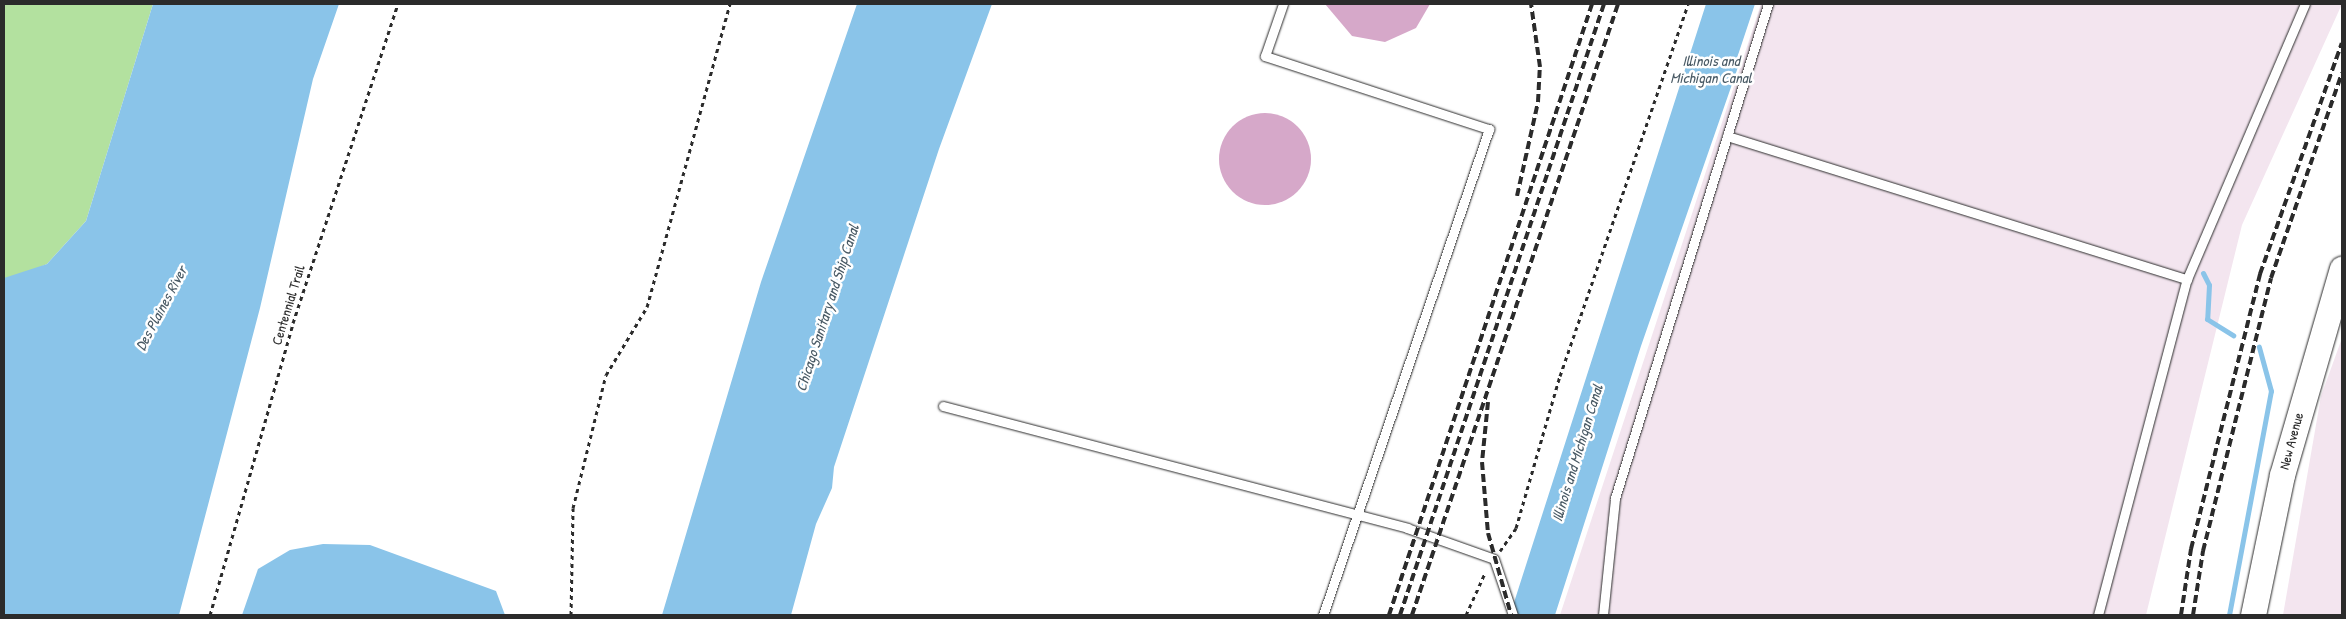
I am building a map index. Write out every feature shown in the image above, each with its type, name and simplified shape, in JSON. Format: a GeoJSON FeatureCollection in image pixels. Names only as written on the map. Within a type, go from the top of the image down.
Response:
{"type":"FeatureCollection","features":[{"type":"Feature","properties":{"kind":"main road","name":"New Avenue"},"geometry":{"type":"LineString","coordinates":[[2253,615],[2282,475],[2342,270]]}},
{"type":"Feature","properties":{"kind":"lane"},"geometry":{"type":"LineString","coordinates":[[1283,4],[1266,56],[1489,130],[1323,615]]}},
{"type":"Feature","properties":{"kind":"lane"},"geometry":{"type":"LineString","coordinates":[[1603,615],[1614,498],[1768,4]]}},
{"type":"Feature","properties":{"kind":"lane"},"geometry":{"type":"LineString","coordinates":[[2098,615],[2187,279],[2305,4]]}},
{"type":"Feature","properties":{"kind":"lane"},"geometry":{"type":"LineString","coordinates":[[1727,136],[2187,279]]}},
{"type":"Feature","properties":{"kind":"lane"},"geometry":{"type":"LineString","coordinates":[[943,406],[1357,515],[1494,559],[1513,615]]}},
{"type":"Feature","properties":{"kind":"path","name":"Centennial Trail"},"geometry":{"type":"LineString","coordinates":[[210,615],[293,323],[398,4]]}},
{"type":"Feature","properties":{"kind":"path"},"geometry":{"type":"LineString","coordinates":[[571,615],[573,508],[606,375],[647,308],[730,4]]}},
{"type":"Feature","properties":{"kind":"path"},"geometry":{"type":"LineString","coordinates":[[1466,615],[1494,559],[1516,528],[1560,376],[1688,4]]}},
{"type":"Feature","properties":{"kind":"shaded area"},"geometry":{"type":"Polygon","coordinates":[[[1761,4],[2342,4],[2242,225],[2146,615],[1560,615],[1761,4]]]}},
{"type":"Feature","properties":{"kind":"shaded area"},"geometry":{"type":"Polygon","coordinates":[[[2342,338],[2342,615],[2283,615],[2321,396],[2342,338]]]}},
{"type":"Feature","properties":{"kind":"green space"},"geometry":{"type":"Polygon","coordinates":[[[4,4],[153,4],[86,221],[47,264],[12,279],[4,278],[4,4]]]}},
{"type":"Feature","properties":{"kind":"water","name":"Des Plaines River"},"geometry":{"type":"Polygon","coordinates":[[[153,4],[339,4],[313,79],[260,308],[179,615],[4,615],[4,278],[47,264],[86,221],[153,4]]]}},
{"type":"Feature","properties":{"kind":"water","name":"Chicago Sanitary and Ship Canal"},"geometry":{"type":"Polygon","coordinates":[[[857,4],[992,4],[939,149],[834,467],[832,488],[816,524],[791,615],[662,615],[761,282],[857,4]]]}},
{"type":"Feature","properties":{"kind":"water","name":"Illinois and Michigan Canal"},"geometry":{"type":"Polygon","coordinates":[[[1706,4],[1755,4],[1736,61],[1738,67],[1641,346],[1555,615],[1510,615],[1706,4]]]}},
{"type":"Feature","properties":{"kind":"water"},"geometry":{"type":"Polygon","coordinates":[[[323,544],[370,545],[496,591],[505,615],[242,615],[258,569],[290,550],[323,544]]]}},
{"type":"Feature","properties":{"kind":"building"},"geometry":{"type":"Polygon","coordinates":[[[1325,4],[1430,4],[1416,28],[1385,42],[1352,36],[1325,4]]]}},
{"type":"Feature","properties":{"kind":"building"},"geometry":{"type":"Polygon","coordinates":[[[1265,113],[1283,116],[1298,126],[1308,141],[1311,159],[1308,177],[1298,192],[1283,202],[1265,205],[1247,202],[1232,192],[1222,177],[1219,159],[1222,141],[1232,126],[1247,116],[1265,113]]]}},
{"type":"Feature","properties":{"kind":"waterway"},"geometry":{"type":"LineString","coordinates":[[2203,273],[2209,285],[2207,319],[2233,335]]}},
{"type":"Feature","properties":{"kind":"waterway"},"geometry":{"type":"LineString","coordinates":[[2229,615],[2271,391],[2259,347]]}},
{"type":"Feature","properties":{"kind":"railway"},"geometry":{"type":"LineString","coordinates":[[1517,196],[1538,102],[1540,67],[1531,4]]}},
{"type":"Feature","properties":{"kind":"railway"},"geometry":{"type":"LineString","coordinates":[[1389,615],[1592,4]]}},
{"type":"Feature","properties":{"kind":"railway"},"geometry":{"type":"LineString","coordinates":[[1400,615],[1604,4]]}},
{"type":"Feature","properties":{"kind":"railway"},"geometry":{"type":"LineString","coordinates":[[1412,615],[1618,4]]}},
{"type":"Feature","properties":{"kind":"railway"},"geometry":{"type":"LineString","coordinates":[[2181,615],[2191,549],[2260,274],[2342,43]]}},
{"type":"Feature","properties":{"kind":"railway"},"geometry":{"type":"LineString","coordinates":[[2193,615],[2203,551],[2271,278],[2342,73]]}},
{"type":"Feature","properties":{"kind":"railway"},"geometry":{"type":"LineString","coordinates":[[1488,402],[1482,462],[1488,533],[1511,615]]}}]}
